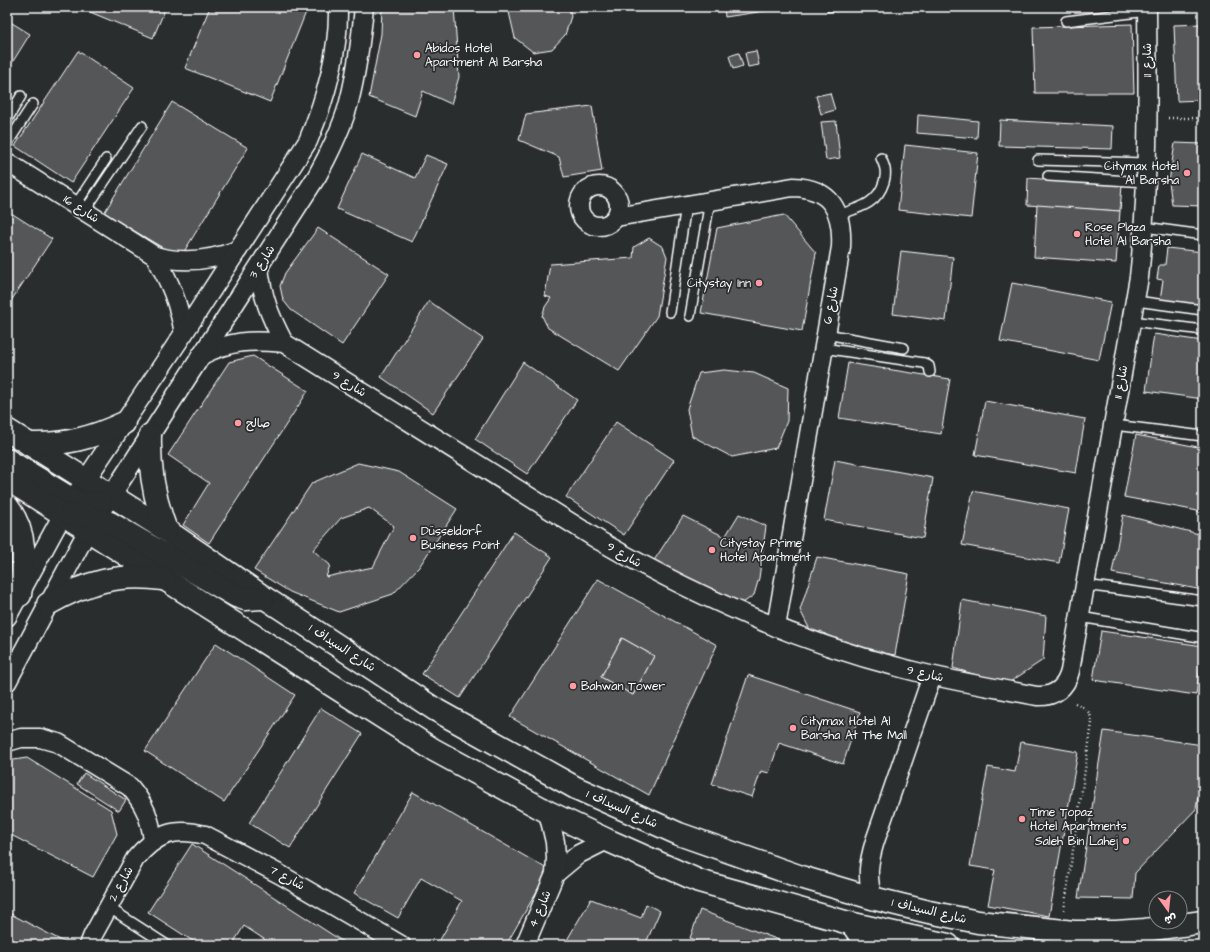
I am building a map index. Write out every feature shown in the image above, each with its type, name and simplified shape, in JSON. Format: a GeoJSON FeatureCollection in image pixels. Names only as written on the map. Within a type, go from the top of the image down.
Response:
{"type":"FeatureCollection","features":[{"type":"Feature","properties":{"kind":"street"},"geometry":{"type":"LineString","coordinates":[[7,617],[68,507],[184,333],[308,140],[317,118],[331,70],[336,45],[338,7]]}},
{"type":"Feature","properties":{"kind":"street","name":"شارع 3"},"geometry":{"type":"LineString","coordinates":[[111,496],[317,176],[337,136],[350,101],[358,58],[364,7]]}},
{"type":"Feature","properties":{"kind":"street","name":"شارع 11"},"geometry":{"type":"LineString","coordinates":[[1056,693],[1063,688],[1068,680],[1136,301],[1144,227],[1147,163],[1147,9]]}},
{"type":"Feature","properties":{"kind":"street","name":"شارع 16"},"geometry":{"type":"LineString","coordinates":[[7,162],[155,256],[176,261],[197,261],[225,255],[238,250]]}},
{"type":"Feature","properties":{"kind":"street","name":"شارع 6"},"geometry":{"type":"LineString","coordinates":[[616,217],[792,187],[804,187],[825,197],[833,205],[838,215],[841,226],[841,247],[776,627]]}},
{"type":"Feature","properties":{"kind":"street"},"geometry":{"type":"LineString","coordinates":[[155,256],[174,293],[184,333]]}},
{"type":"Feature","properties":{"kind":"street"},"geometry":{"type":"LineString","coordinates":[[259,267],[263,296],[284,343]]}},
{"type":"Feature","properties":{"kind":"street"},"geometry":{"type":"LineString","coordinates":[[200,356],[228,344],[258,341],[284,343]]}},
{"type":"Feature","properties":{"kind":"street","name":"شارع 9"},"geometry":{"type":"LineString","coordinates":[[284,343],[606,545],[642,566],[730,609],[856,655],[932,676],[1044,696],[1056,693]]}},
{"type":"Feature","properties":{"kind":"street"},"geometry":{"type":"LineString","coordinates":[[29,444],[45,444],[78,440],[94,436],[124,422]]}},
{"type":"Feature","properties":{"kind":"street","name":"شارع السيداف 1"},"geometry":{"type":"LineString","coordinates":[[7,430],[166,530],[265,598],[436,710],[576,788],[679,834],[804,878],[872,898],[978,922],[1070,930],[1115,938],[1145,930],[1203,922]]}},
{"type":"Feature","properties":{"kind":"street"},"geometry":{"type":"LineString","coordinates":[[150,435],[150,470],[156,501],[166,530]]}},
{"type":"Feature","properties":{"kind":"street"},"geometry":{"type":"LineString","coordinates":[[7,460],[166,579],[434,750],[548,812],[699,881],[849,923],[948,945]]}},
{"type":"Feature","properties":{"kind":"street"},"geometry":{"type":"LineString","coordinates":[[7,479],[68,507],[96,503],[111,496]]}},
{"type":"Feature","properties":{"kind":"street"},"geometry":{"type":"LineString","coordinates":[[7,682],[92,524],[111,496]]}},
{"type":"Feature","properties":{"kind":"street"},"geometry":{"type":"LineString","coordinates":[[7,506],[20,528],[23,544],[24,561],[20,595]]}},
{"type":"Feature","properties":{"kind":"street"},"geometry":{"type":"LineString","coordinates":[[92,524],[110,523],[236,596],[255,600],[265,598]]}},
{"type":"Feature","properties":{"kind":"street"},"geometry":{"type":"LineString","coordinates":[[48,604],[66,593],[80,587],[107,579],[133,576],[166,579]]}},
{"type":"Feature","properties":{"kind":"street"},"geometry":{"type":"LineString","coordinates":[[872,898],[869,883],[869,862],[932,676]]}},
{"type":"Feature","properties":{"kind":"street"},"geometry":{"type":"LineString","coordinates":[[7,742],[21,738],[40,738],[58,743],[130,787],[146,809],[150,822],[160,837]]}},
{"type":"Feature","properties":{"kind":"street","name":"شارع 4"},"geometry":{"type":"LineString","coordinates":[[525,945],[555,874],[555,842],[548,812]]}},
{"type":"Feature","properties":{"kind":"street","name":"شارع 7"},"geometry":{"type":"LineString","coordinates":[[160,837],[179,831],[205,835],[281,875],[401,945]]}},
{"type":"Feature","properties":{"kind":"street","name":"شارع 2"},"geometry":{"type":"LineString","coordinates":[[89,945],[92,935],[135,859],[144,849],[160,837]]}},
{"type":"Feature","properties":{"kind":"street","name":"شارع 4"},"geometry":{"type":"LineString","coordinates":[[555,874],[579,854],[607,840]]}},
{"type":"Feature","properties":{"kind":"street"},"geometry":{"type":"LineString","coordinates":[[849,923],[864,945]]}},
{"type":"Feature","properties":{"kind":"lane"},"geometry":{"type":"LineString","coordinates":[[1066,21],[1147,9]]}},
{"type":"Feature","properties":{"kind":"lane"},"geometry":{"type":"LineString","coordinates":[[7,120],[22,96]]}},
{"type":"Feature","properties":{"kind":"lane"},"geometry":{"type":"LineString","coordinates":[[7,144],[33,104]]}},
{"type":"Feature","properties":{"kind":"lane"},"geometry":{"type":"LineString","coordinates":[[79,209],[142,126]]}},
{"type":"Feature","properties":{"kind":"lane"},"geometry":{"type":"LineString","coordinates":[[838,215],[869,203],[878,196],[886,175],[886,170],[881,158]]}},
{"type":"Feature","properties":{"kind":"lane"},"geometry":{"type":"LineString","coordinates":[[79,209],[106,159]]}},
{"type":"Feature","properties":{"kind":"lane"},"geometry":{"type":"LineString","coordinates":[[1038,160],[1147,163]]}},
{"type":"Feature","properties":{"kind":"lane"},"geometry":{"type":"LineString","coordinates":[[1048,176],[1146,182]]}},
{"type":"Feature","properties":{"kind":"lane"},"geometry":{"type":"LineString","coordinates":[[690,316],[710,201]]}},
{"type":"Feature","properties":{"kind":"lane"},"geometry":{"type":"LineString","coordinates":[[670,312],[686,205]]}},
{"type":"Feature","properties":{"kind":"lane"},"geometry":{"type":"LineString","coordinates":[[1144,227],[1203,235]]}},
{"type":"Feature","properties":{"kind":"lane"},"geometry":{"type":"LineString","coordinates":[[1136,301],[1203,310]]}},
{"type":"Feature","properties":{"kind":"lane"},"geometry":{"type":"LineString","coordinates":[[1132,321],[1203,330]]}},
{"type":"Feature","properties":{"kind":"lane"},"geometry":{"type":"LineString","coordinates":[[824,341],[904,348]]}},
{"type":"Feature","properties":{"kind":"lane"},"geometry":{"type":"LineString","coordinates":[[824,341],[924,363],[928,366],[930,372]]}},
{"type":"Feature","properties":{"kind":"lane"},"geometry":{"type":"LineString","coordinates":[[1114,425],[1203,436]]}},
{"type":"Feature","properties":{"kind":"lane"},"geometry":{"type":"LineString","coordinates":[[1085,585],[1203,602]]}},
{"type":"Feature","properties":{"kind":"lane"},"geometry":{"type":"LineString","coordinates":[[1080,617],[1200,637]]}},
{"type":"Feature","properties":{"kind":"lane"},"geometry":{"type":"LineString","coordinates":[[108,907],[167,945]]}},
{"type":"Feature","properties":{"kind":"path"},"geometry":{"type":"LineString","coordinates":[[1147,117],[1203,118]]}},
{"type":"Feature","properties":{"kind":"path"},"geometry":{"type":"LineString","coordinates":[[1056,693],[1084,708],[1091,717],[1092,723],[1070,930]]}},
{"type":"Feature","properties":{"kind":"building"},"geometry":{"type":"Polygon","coordinates":[[[92,7],[166,7],[153,38],[90,12],[92,7]]]}},
{"type":"Feature","properties":{"kind":"building"},"geometry":{"type":"Polygon","coordinates":[[[210,7],[308,7],[270,102],[185,68],[210,7]]]}},
{"type":"Feature","properties":{"kind":"building","name":"Abidos Hotel Apartment Al Barsha"},"geometry":{"type":"Polygon","coordinates":[[[382,7],[454,7],[459,77],[451,104],[423,91],[415,116],[369,97],[381,34],[382,7]]]}},
{"type":"Feature","properties":{"kind":"building"},"geometry":{"type":"Polygon","coordinates":[[[509,7],[569,7],[571,16],[565,35],[552,49],[533,52],[515,38],[509,7]]]}},
{"type":"Feature","properties":{"kind":"building"},"geometry":{"type":"Polygon","coordinates":[[[724,7],[778,7],[778,9],[725,17],[724,7]]]}},
{"type":"Feature","properties":{"kind":"building"},"geometry":{"type":"Polygon","coordinates":[[[827,7],[872,7],[827,12],[827,7]]]}},
{"type":"Feature","properties":{"kind":"building"},"geometry":{"type":"Polygon","coordinates":[[[7,20],[30,34],[7,71],[7,20]]]}},
{"type":"Feature","properties":{"kind":"building"},"geometry":{"type":"Polygon","coordinates":[[[1132,24],[1134,93],[1035,93],[1033,27],[1132,24]]]}},
{"type":"Feature","properties":{"kind":"building"},"geometry":{"type":"Polygon","coordinates":[[[1203,24],[1203,100],[1177,101],[1174,25],[1203,24]]]}},
{"type":"Feature","properties":{"kind":"building"},"geometry":{"type":"Polygon","coordinates":[[[78,51],[134,88],[71,183],[15,146],[78,51]]]}},
{"type":"Feature","properties":{"kind":"building"},"geometry":{"type":"Polygon","coordinates":[[[756,51],[759,65],[748,67],[745,53],[756,51]]]}},
{"type":"Feature","properties":{"kind":"building"},"geometry":{"type":"Polygon","coordinates":[[[739,53],[743,66],[733,69],[729,56],[739,53]]]}},
{"type":"Feature","properties":{"kind":"building"},"geometry":{"type":"Polygon","coordinates":[[[830,93],[835,110],[821,114],[816,96],[830,93]]]}},
{"type":"Feature","properties":{"kind":"building"},"geometry":{"type":"Polygon","coordinates":[[[172,102],[248,148],[180,258],[104,213],[172,102]]]}},
{"type":"Feature","properties":{"kind":"building"},"geometry":{"type":"Polygon","coordinates":[[[592,106],[602,171],[564,177],[559,157],[519,140],[526,114],[592,106]]]}},
{"type":"Feature","properties":{"kind":"building"},"geometry":{"type":"Polygon","coordinates":[[[918,115],[978,121],[977,138],[917,133],[918,115]]]}},
{"type":"Feature","properties":{"kind":"building"},"geometry":{"type":"Polygon","coordinates":[[[1000,120],[1113,126],[1112,149],[999,146],[1000,120]]]}},
{"type":"Feature","properties":{"kind":"building"},"geometry":{"type":"Polygon","coordinates":[[[836,121],[840,158],[826,160],[821,122],[836,121]]]}},
{"type":"Feature","properties":{"kind":"building","name":"Citymax Hotel Al Barsha"},"geometry":{"type":"Polygon","coordinates":[[[1175,143],[1203,144],[1203,206],[1172,205],[1169,182],[1175,143]]]}},
{"type":"Feature","properties":{"kind":"building"},"geometry":{"type":"Polygon","coordinates":[[[905,145],[978,153],[971,218],[898,210],[905,145]]]}},
{"type":"Feature","properties":{"kind":"building"},"geometry":{"type":"Polygon","coordinates":[[[362,154],[415,178],[426,155],[448,164],[412,242],[337,209],[362,154]]]}},
{"type":"Feature","properties":{"kind":"building"},"geometry":{"type":"Polygon","coordinates":[[[1028,178],[1122,185],[1120,211],[1027,205],[1028,178]]]}},
{"type":"Feature","properties":{"kind":"building","name":"Rose Plaza Hotel Al Barsha"},"geometry":{"type":"Polygon","coordinates":[[[1037,205],[1120,211],[1116,263],[1034,257],[1037,205]]]}},
{"type":"Feature","properties":{"kind":"building"},"geometry":{"type":"Polygon","coordinates":[[[8,211],[52,239],[7,307],[7,213],[8,211]]]}},
{"type":"Feature","properties":{"kind":"building","name":"Citystay Inn"},"geometry":{"type":"Polygon","coordinates":[[[784,215],[816,253],[802,331],[701,313],[717,228],[784,215]]]}},
{"type":"Feature","properties":{"kind":"building"},"geometry":{"type":"Polygon","coordinates":[[[318,228],[389,274],[342,345],[291,310],[283,300],[280,286],[285,273],[318,228]]]}},
{"type":"Feature","properties":{"kind":"building"},"geometry":{"type":"Polygon","coordinates":[[[649,238],[663,247],[667,257],[657,316],[619,371],[548,328],[542,316],[545,307],[551,298],[545,296],[550,264],[633,258],[634,247],[649,238]]]}},
{"type":"Feature","properties":{"kind":"building"},"geometry":{"type":"Polygon","coordinates":[[[1167,248],[1203,252],[1203,306],[1160,301],[1163,280],[1157,279],[1159,265],[1165,265],[1167,248]]]}},
{"type":"Feature","properties":{"kind":"building"},"geometry":{"type":"Polygon","coordinates":[[[901,251],[953,257],[946,321],[893,314],[901,251]]]}},
{"type":"Feature","properties":{"kind":"building"},"geometry":{"type":"Polygon","coordinates":[[[1012,283],[1111,302],[1099,360],[1000,341],[1012,283]]]}},
{"type":"Feature","properties":{"kind":"building"},"geometry":{"type":"Polygon","coordinates":[[[429,301],[483,339],[433,413],[381,377],[429,301]]]}},
{"type":"Feature","properties":{"kind":"building"},"geometry":{"type":"Polygon","coordinates":[[[1154,334],[1203,341],[1203,399],[1146,391],[1154,334]]]}},
{"type":"Feature","properties":{"kind":"building","name":"صالح"},"geometry":{"type":"Polygon","coordinates":[[[253,356],[308,391],[209,543],[183,525],[209,483],[168,455],[229,362],[253,356]]]}},
{"type":"Feature","properties":{"kind":"building"},"geometry":{"type":"Polygon","coordinates":[[[523,362],[577,400],[527,474],[475,439],[523,362]]]}},
{"type":"Feature","properties":{"kind":"building"},"geometry":{"type":"Polygon","coordinates":[[[848,363],[950,379],[941,434],[839,418],[848,363]]]}},
{"type":"Feature","properties":{"kind":"building"},"geometry":{"type":"Polygon","coordinates":[[[724,370],[754,373],[788,388],[787,421],[776,448],[732,457],[692,436],[687,409],[699,373],[724,370]]]}},
{"type":"Feature","properties":{"kind":"building"},"geometry":{"type":"Polygon","coordinates":[[[985,401],[1085,419],[1076,473],[975,455],[985,401]]]}},
{"type":"Feature","properties":{"kind":"building"},"geometry":{"type":"Polygon","coordinates":[[[616,422],[674,460],[624,535],[566,497],[616,422]]]}},
{"type":"Feature","properties":{"kind":"building"},"geometry":{"type":"Polygon","coordinates":[[[1136,435],[1203,448],[1203,512],[1124,497],[1136,435]]]}},
{"type":"Feature","properties":{"kind":"building"},"geometry":{"type":"Polygon","coordinates":[[[835,460],[933,478],[923,538],[824,520],[835,460]]]}},
{"type":"Feature","properties":{"kind":"building","name":"Düsseldorf Business Point"},"geometry":{"type":"Polygon","coordinates":[[[358,463],[399,472],[457,509],[419,567],[393,594],[339,612],[290,592],[254,570],[312,483],[358,463]],[[369,508],[341,518],[313,550],[330,565],[326,577],[373,567],[394,526],[369,508]]]}},
{"type":"Feature","properties":{"kind":"building"},"geometry":{"type":"Polygon","coordinates":[[[973,491],[1069,509],[1059,563],[962,545],[973,491]]]}},
{"type":"Feature","properties":{"kind":"building","name":"Citystay Prime Hotel Apartment"},"geometry":{"type":"Polygon","coordinates":[[[739,514],[766,526],[759,578],[754,595],[743,603],[728,602],[653,562],[683,516],[725,537],[739,514]]]}},
{"type":"Feature","properties":{"kind":"building"},"geometry":{"type":"Polygon","coordinates":[[[1123,515],[1203,535],[1203,590],[1112,573],[1123,515]]]}},
{"type":"Feature","properties":{"kind":"building"},"geometry":{"type":"Polygon","coordinates":[[[514,532],[552,557],[460,698],[422,674],[514,532]]]}},
{"type":"Feature","properties":{"kind":"building"},"geometry":{"type":"Polygon","coordinates":[[[817,557],[909,574],[895,655],[831,645],[832,639],[821,631],[813,636],[800,610],[817,557]]]}},
{"type":"Feature","properties":{"kind":"building","name":"Bahwan Tower"},"geometry":{"type":"Polygon","coordinates":[[[598,579],[717,645],[649,795],[510,717],[598,579]],[[622,638],[601,677],[633,695],[654,656],[622,638]]]}},
{"type":"Feature","properties":{"kind":"building"},"geometry":{"type":"Polygon","coordinates":[[[962,600],[1046,616],[1043,660],[1007,684],[953,668],[962,600]]]}},
{"type":"Feature","properties":{"kind":"building"},"geometry":{"type":"Polygon","coordinates":[[[1101,631],[1203,646],[1196,695],[1093,680],[1101,631]]]}},
{"type":"Feature","properties":{"kind":"building"},"geometry":{"type":"Polygon","coordinates":[[[622,638],[654,656],[633,695],[601,677],[622,638]]]}},
{"type":"Feature","properties":{"kind":"building"},"geometry":{"type":"Polygon","coordinates":[[[216,643],[295,695],[224,802],[145,751],[216,643]]]}},
{"type":"Feature","properties":{"kind":"building","name":"Citymax Hotel Al Barsha At The Mall"},"geometry":{"type":"Polygon","coordinates":[[[748,675],[860,712],[843,764],[779,743],[769,773],[761,771],[752,797],[712,784],[748,675]]]}},
{"type":"Feature","properties":{"kind":"building"},"geometry":{"type":"Polygon","coordinates":[[[321,708],[362,734],[290,848],[249,823],[321,708]]]}},
{"type":"Feature","properties":{"kind":"building","name":"Saleh Bin Lahej"},"geometry":{"type":"Polygon","coordinates":[[[1104,731],[1203,745],[1203,766],[1196,809],[1135,873],[1133,899],[1078,898],[1104,731]]]}},
{"type":"Feature","properties":{"kind":"building","name":"Time Topaz Hotel Apartments"},"geometry":{"type":"Polygon","coordinates":[[[1021,742],[1078,752],[1049,916],[988,905],[995,870],[970,866],[988,767],[1015,772],[1021,742]]]}},
{"type":"Feature","properties":{"kind":"building"},"geometry":{"type":"Polygon","coordinates":[[[27,758],[111,810],[117,834],[93,877],[7,833],[7,761],[27,758]]]}},
{"type":"Feature","properties":{"kind":"building"},"geometry":{"type":"Polygon","coordinates":[[[84,773],[126,800],[119,811],[77,784],[84,773]]]}},
{"type":"Feature","properties":{"kind":"building"},"geometry":{"type":"Polygon","coordinates":[[[413,792],[549,870],[506,945],[437,945],[462,901],[421,878],[398,918],[354,893],[413,792]]]}},
{"type":"Feature","properties":{"kind":"building"},"geometry":{"type":"Polygon","coordinates":[[[192,844],[348,945],[273,945],[244,926],[232,945],[199,945],[148,912],[192,844]]]}},
{"type":"Feature","properties":{"kind":"building"},"geometry":{"type":"Polygon","coordinates":[[[591,899],[641,918],[646,904],[660,911],[645,945],[564,945],[591,899]]]}},
{"type":"Feature","properties":{"kind":"building"},"geometry":{"type":"Polygon","coordinates":[[[700,910],[792,945],[694,945],[696,940],[690,938],[700,910]]]}},
{"type":"Feature","properties":{"kind":"building"},"geometry":{"type":"Polygon","coordinates":[[[7,912],[66,943],[66,945],[7,945],[7,912]]]}},
{"type":"Feature","properties":{"kind":"place","name":"Abidos Hotel Apartment Al Barsha"},"geometry":{"type":"Point","coordinates":[417,55]}},
{"type":"Feature","properties":{"kind":"place","name":"Citymax Hotel Al Barsha"},"geometry":{"type":"Point","coordinates":[1187,173]}},
{"type":"Feature","properties":{"kind":"place","name":"Rose Plaza Hotel Al Barsha"},"geometry":{"type":"Point","coordinates":[1077,234]}},
{"type":"Feature","properties":{"kind":"place","name":"Citystay Inn"},"geometry":{"type":"Point","coordinates":[759,283]}},
{"type":"Feature","properties":{"kind":"place","name":"صالح"},"geometry":{"type":"Point","coordinates":[238,423]}},
{"type":"Feature","properties":{"kind":"place","name":"Düsseldorf Business Point"},"geometry":{"type":"Point","coordinates":[413,538]}},
{"type":"Feature","properties":{"kind":"place","name":"Citystay Prime Hotel Apartment"},"geometry":{"type":"Point","coordinates":[712,550]}},
{"type":"Feature","properties":{"kind":"place","name":"Bahwan Tower"},"geometry":{"type":"Point","coordinates":[573,686]}},
{"type":"Feature","properties":{"kind":"place","name":"Citymax Hotel Al Barsha At The Mall"},"geometry":{"type":"Point","coordinates":[793,728]}},
{"type":"Feature","properties":{"kind":"place","name":"Time Topaz Hotel Apartments"},"geometry":{"type":"Point","coordinates":[1022,819]}},
{"type":"Feature","properties":{"kind":"place","name":"Saleh Bin Lahej"},"geometry":{"type":"Point","coordinates":[1126,841]}}]}
